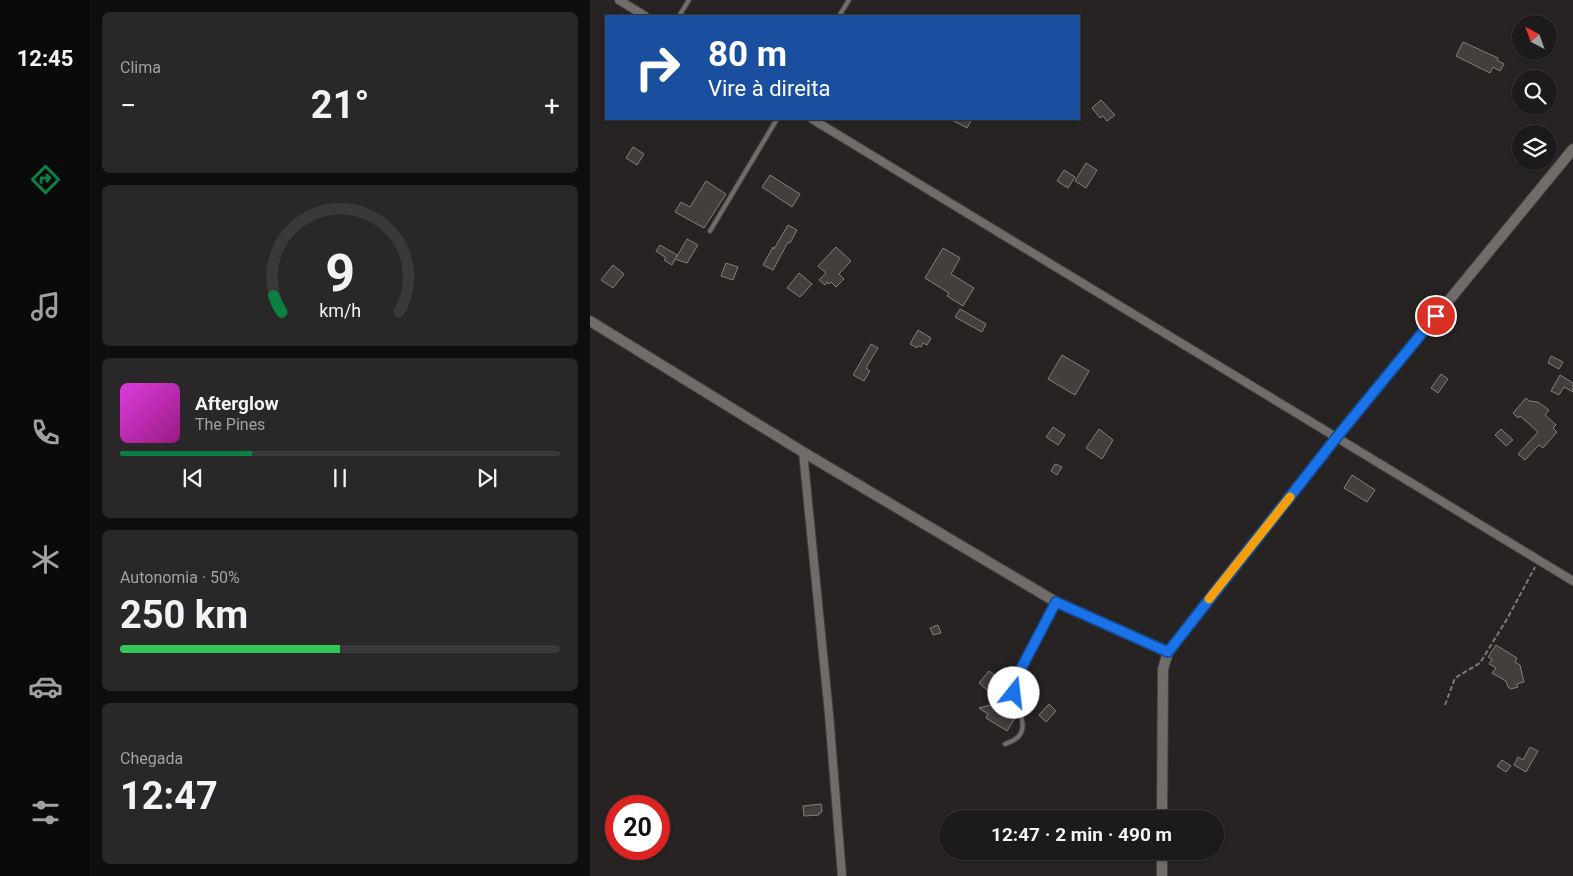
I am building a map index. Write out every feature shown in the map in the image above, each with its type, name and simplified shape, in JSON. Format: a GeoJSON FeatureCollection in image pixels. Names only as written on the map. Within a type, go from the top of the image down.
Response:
{"type":"FeatureCollection","features":[{"type":"Feature","properties":{"kind":"street"},"geometry":{"type":"LineString","coordinates":[[618,0],[643,15]]}},
{"type":"Feature","properties":{"kind":"street"},"geometry":{"type":"LineString","coordinates":[[814,120],[1573,581]]}},
{"type":"Feature","properties":{"kind":"street"},"geometry":{"type":"LineString","coordinates":[[1162,810],[1163,669],[1168,652],[1336,438],[1573,149]]}},
{"type":"Feature","properties":{"kind":"street"},"geometry":{"type":"LineString","coordinates":[[590,321],[803,452],[1056,602],[1168,652]]}},
{"type":"Feature","properties":{"kind":"street"},"geometry":{"type":"LineString","coordinates":[[803,452],[829,714],[842,876]]}},
{"type":"Feature","properties":{"kind":"street"},"geometry":{"type":"LineString","coordinates":[[1162,860],[1162,876]]}},
{"type":"Feature","properties":{"kind":"lane"},"geometry":{"type":"LineString","coordinates":[[680,15],[689,0]]}},
{"type":"Feature","properties":{"kind":"lane"},"geometry":{"type":"LineString","coordinates":[[840,15],[849,0]]}},
{"type":"Feature","properties":{"kind":"lane"},"geometry":{"type":"LineString","coordinates":[[710,231],[776,120]]}},
{"type":"Feature","properties":{"kind":"lane"},"geometry":{"type":"LineString","coordinates":[[1005,744],[1018,738],[1022,731],[1022,719],[1013,689],[1014,682],[1056,602]]}},
{"type":"Feature","properties":{"kind":"path"},"geometry":{"type":"LineString","coordinates":[[1445,705],[1455,678],[1480,662],[1539,561]]}},
{"type":"Feature","properties":{"kind":"building"},"geometry":{"type":"Polygon","coordinates":[[[1463,42],[1498,58],[1497,60],[1504,64],[1500,71],[1493,67],[1490,73],[1456,56],[1463,42]]]}},
{"type":"Feature","properties":{"kind":"building"},"geometry":{"type":"Polygon","coordinates":[[[1101,100],[1115,115],[1107,121],[1103,116],[1100,118],[1092,108],[1101,100]]]}},
{"type":"Feature","properties":{"kind":"building"},"geometry":{"type":"Polygon","coordinates":[[[952,120],[971,120],[967,128],[952,120]]]}},
{"type":"Feature","properties":{"kind":"building"},"geometry":{"type":"Polygon","coordinates":[[[633,147],[644,154],[637,165],[626,158],[633,147]]]}},
{"type":"Feature","properties":{"kind":"building"},"geometry":{"type":"Polygon","coordinates":[[[1086,163],[1097,170],[1086,188],[1075,181],[1086,163]]]}},
{"type":"Feature","properties":{"kind":"building"},"geometry":{"type":"Polygon","coordinates":[[[1064,170],[1075,177],[1068,188],[1057,181],[1064,170]]]}},
{"type":"Feature","properties":{"kind":"building"},"geometry":{"type":"Polygon","coordinates":[[[770,175],[800,194],[792,207],[762,187],[770,175]]]}},
{"type":"Feature","properties":{"kind":"building"},"geometry":{"type":"Polygon","coordinates":[[[706,181],[726,194],[704,228],[675,212],[681,202],[690,207],[706,181]]]}},
{"type":"Feature","properties":{"kind":"building"},"geometry":{"type":"Polygon","coordinates":[[[788,225],[797,230],[790,243],[788,242],[773,270],[763,265],[788,225]]]}},
{"type":"Feature","properties":{"kind":"building"},"geometry":{"type":"Polygon","coordinates":[[[687,239],[698,245],[687,263],[675,259],[672,265],[664,260],[666,258],[656,251],[660,245],[677,255],[676,258],[687,239]]]}},
{"type":"Feature","properties":{"kind":"building"},"geometry":{"type":"Polygon","coordinates":[[[836,247],[851,261],[839,274],[844,279],[836,287],[831,282],[829,284],[827,282],[825,285],[819,280],[826,273],[818,266],[836,247]]]}},
{"type":"Feature","properties":{"kind":"building"},"geometry":{"type":"Polygon","coordinates":[[[943,248],[960,258],[951,274],[974,288],[963,306],[947,296],[949,293],[925,278],[943,248]]]}},
{"type":"Feature","properties":{"kind":"building"},"geometry":{"type":"Polygon","coordinates":[[[726,263],[738,267],[733,280],[721,276],[726,263]]]}},
{"type":"Feature","properties":{"kind":"building"},"geometry":{"type":"Polygon","coordinates":[[[613,265],[624,274],[613,288],[601,280],[613,265]]]}},
{"type":"Feature","properties":{"kind":"building"},"geometry":{"type":"Polygon","coordinates":[[[799,273],[812,284],[800,297],[787,288],[799,273]]]}},
{"type":"Feature","properties":{"kind":"building"},"geometry":{"type":"Polygon","coordinates":[[[960,309],[986,324],[982,332],[955,317],[960,309]]]}},
{"type":"Feature","properties":{"kind":"building"},"geometry":{"type":"Polygon","coordinates":[[[918,330],[931,338],[927,345],[923,343],[921,347],[918,346],[917,348],[910,344],[918,330]]]}},
{"type":"Feature","properties":{"kind":"building"},"geometry":{"type":"Polygon","coordinates":[[[871,344],[878,348],[866,368],[870,371],[864,381],[853,375],[871,344]]]}},
{"type":"Feature","properties":{"kind":"building"},"geometry":{"type":"Polygon","coordinates":[[[1062,355],[1089,371],[1075,395],[1048,379],[1062,355]]]}},
{"type":"Feature","properties":{"kind":"building"},"geometry":{"type":"Polygon","coordinates":[[[1551,356],[1563,362],[1559,369],[1548,363],[1551,356]]]}},
{"type":"Feature","properties":{"kind":"building"},"geometry":{"type":"Polygon","coordinates":[[[1441,374],[1448,379],[1438,393],[1431,388],[1441,374]]]}},
{"type":"Feature","properties":{"kind":"building"},"geometry":{"type":"Polygon","coordinates":[[[1560,375],[1573,383],[1573,392],[1564,387],[1559,395],[1551,391],[1560,375]]]}},
{"type":"Feature","properties":{"kind":"building"},"geometry":{"type":"Polygon","coordinates":[[[1526,398],[1529,401],[1538,402],[1549,410],[1545,415],[1556,425],[1553,428],[1557,432],[1543,448],[1539,445],[1525,460],[1518,454],[1538,432],[1520,416],[1518,418],[1513,413],[1526,398]]]}},
{"type":"Feature","properties":{"kind":"building"},"geometry":{"type":"Polygon","coordinates":[[[1053,427],[1065,435],[1058,445],[1046,437],[1053,427]]]}},
{"type":"Feature","properties":{"kind":"building"},"geometry":{"type":"Polygon","coordinates":[[[1099,429],[1113,440],[1102,459],[1086,448],[1099,429]]]}},
{"type":"Feature","properties":{"kind":"building"},"geometry":{"type":"Polygon","coordinates":[[[1501,429],[1513,440],[1506,446],[1495,435],[1501,429]]]}},
{"type":"Feature","properties":{"kind":"building"},"geometry":{"type":"Polygon","coordinates":[[[1055,464],[1062,467],[1057,475],[1051,471],[1055,464]]]}},
{"type":"Feature","properties":{"kind":"building"},"geometry":{"type":"Polygon","coordinates":[[[1352,475],[1375,490],[1367,502],[1344,488],[1352,475]]]}},
{"type":"Feature","properties":{"kind":"building"},"geometry":{"type":"Polygon","coordinates":[[[938,625],[941,633],[933,635],[930,628],[938,625]]]}},
{"type":"Feature","properties":{"kind":"building"},"geometry":{"type":"Polygon","coordinates":[[[1496,645],[1517,658],[1515,662],[1520,665],[1524,682],[1517,684],[1518,687],[1511,689],[1506,681],[1492,673],[1496,668],[1489,664],[1492,659],[1488,657],[1496,645]]]}},
{"type":"Feature","properties":{"kind":"building"},"geometry":{"type":"Polygon","coordinates":[[[989,671],[997,677],[987,690],[979,683],[989,671]]]}},
{"type":"Feature","properties":{"kind":"building"},"geometry":{"type":"Polygon","coordinates":[[[1009,695],[1011,710],[1017,715],[1007,731],[986,718],[988,714],[979,708],[1003,702],[997,698],[1009,695]]]}},
{"type":"Feature","properties":{"kind":"building"},"geometry":{"type":"Polygon","coordinates":[[[1049,704],[1056,711],[1046,722],[1039,715],[1049,704]]]}},
{"type":"Feature","properties":{"kind":"building"},"geometry":{"type":"Polygon","coordinates":[[[1530,747],[1538,751],[1526,772],[1514,765],[1518,757],[1523,760],[1530,747]]]}},
{"type":"Feature","properties":{"kind":"building"},"geometry":{"type":"Polygon","coordinates":[[[1502,760],[1511,766],[1506,772],[1497,766],[1502,760]]]}},
{"type":"Feature","properties":{"kind":"building"},"geometry":{"type":"Polygon","coordinates":[[[821,804],[822,812],[819,815],[804,816],[803,806],[821,804]]]}},
{"type":"Feature","properties":{"kind":"slow traffic"},"geometry":{"type":"LineString","coordinates":[[1209,599],[1290,497]]}},
{"type":"Feature","properties":{"kind":"route"},"geometry":{"type":"LineString","coordinates":[[1014,693],[1014,682],[1056,602],[1168,652],[1336,438],[1436,316]]}}]}
